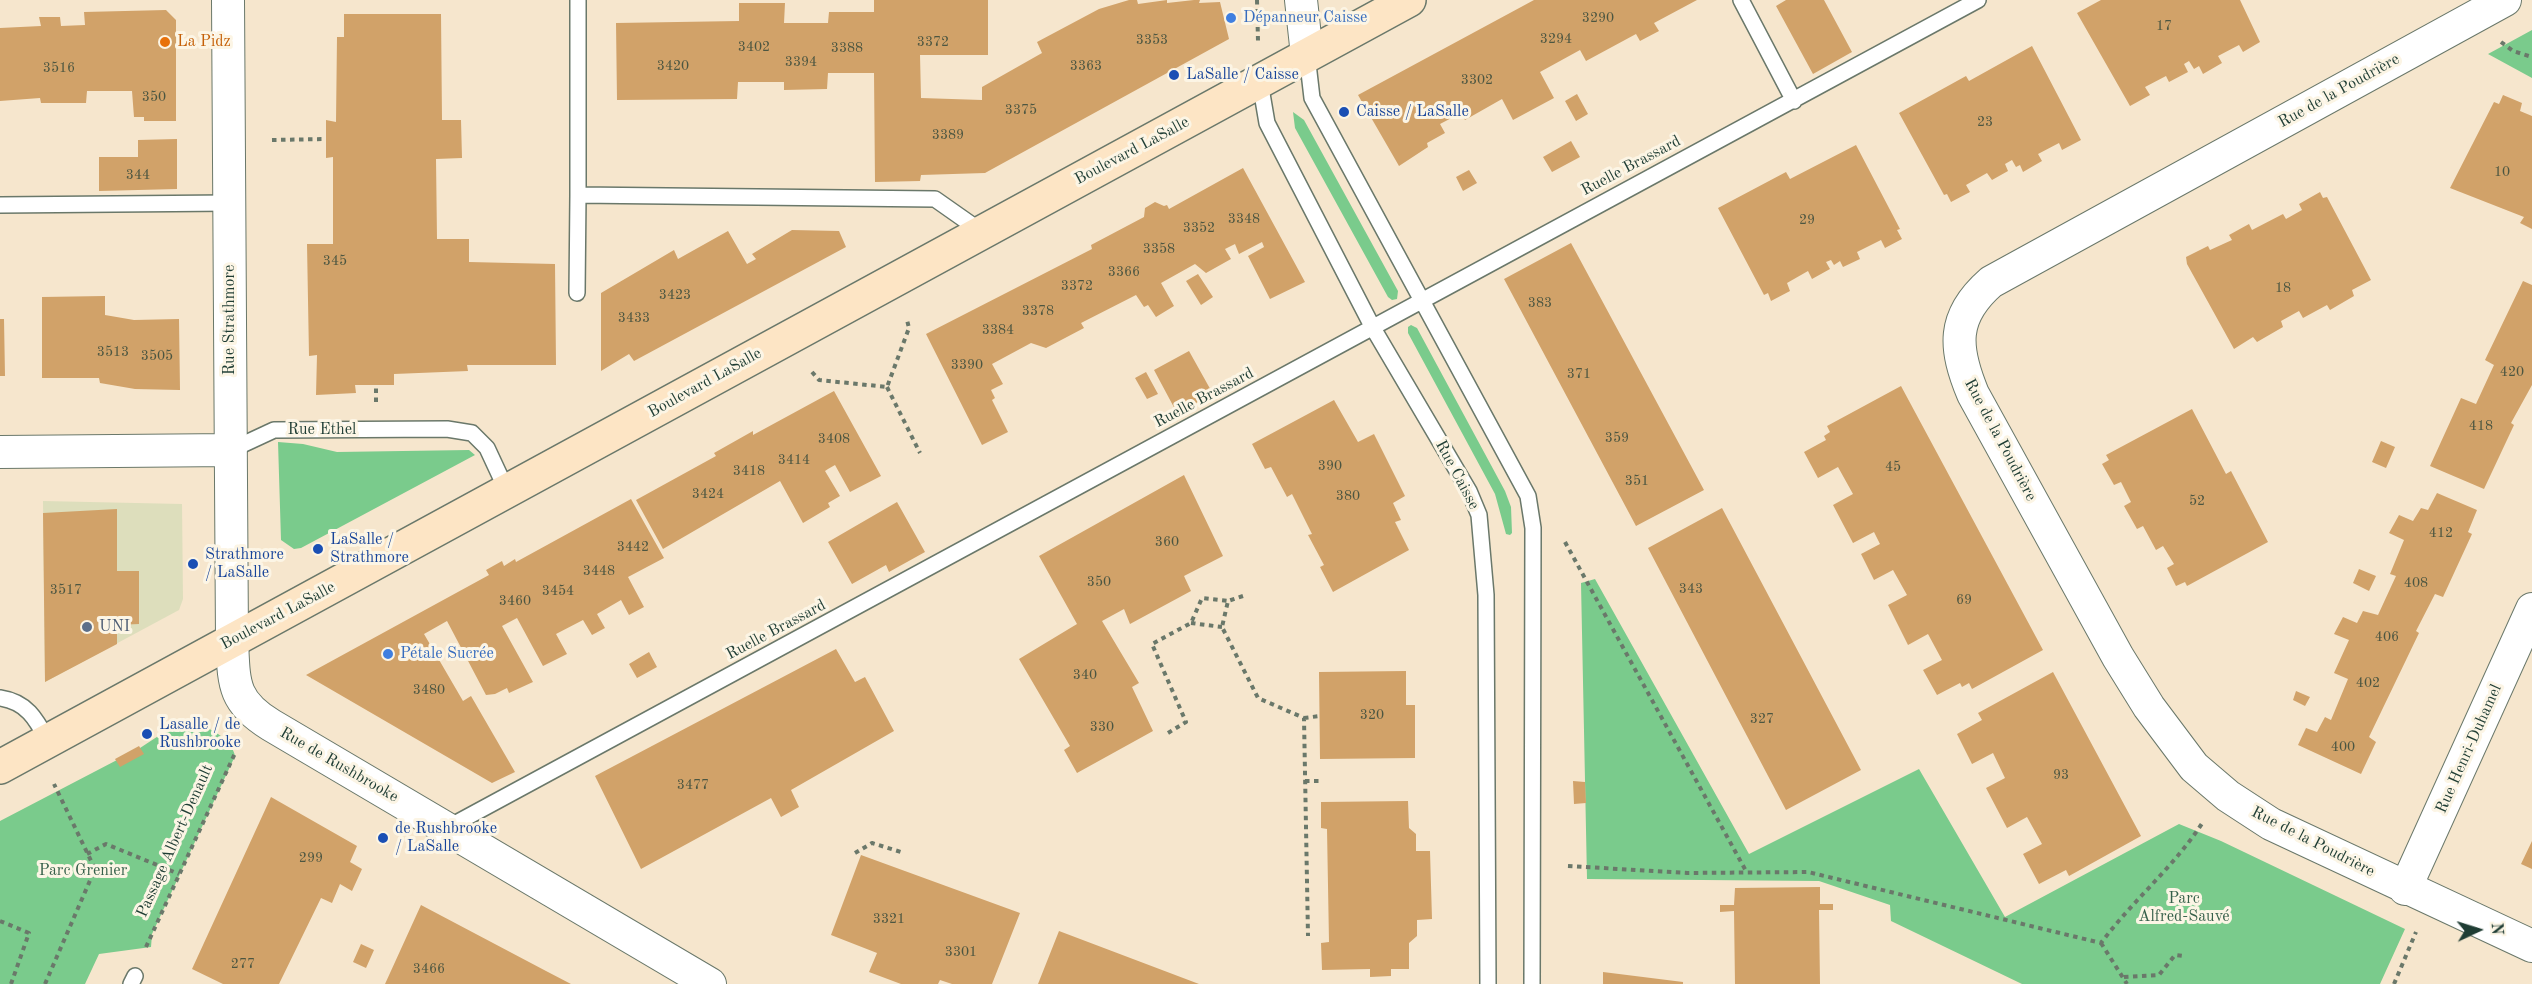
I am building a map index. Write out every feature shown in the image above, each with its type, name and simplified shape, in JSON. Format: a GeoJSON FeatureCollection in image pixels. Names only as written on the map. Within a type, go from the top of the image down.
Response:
{"type":"FeatureCollection","features":[{"type":"Feature","properties":{"kind":"main road","name":"Boulevard LaSalle"},"geometry":{"type":"LineString","coordinates":[[0,767],[1409,0]]}},
{"type":"Feature","properties":{"kind":"street","name":"Rue Strathmore"},"geometry":{"type":"LineString","coordinates":[[228,0],[232,640]]}},
{"type":"Feature","properties":{"kind":"street"},"geometry":{"type":"LineString","coordinates":[[1301,0],[1307,56]]}},
{"type":"Feature","properties":{"kind":"street","name":"Rue de la Poudrière"},"geometry":{"type":"LineString","coordinates":[[2505,0],[1991,282],[1974,297],[1965,313],[1959,333],[1961,364],[1973,394],[2118,657],[2149,707],[2194,767],[2228,796],[2271,824],[2405,889],[2532,946]]}},
{"type":"Feature","properties":{"kind":"street","name":"Rue Ethel"},"geometry":{"type":"LineString","coordinates":[[0,452],[231,450]]}},
{"type":"Feature","properties":{"kind":"street","name":"Rue Henri-Duhamel"},"geometry":{"type":"LineString","coordinates":[[2405,889],[2532,609]]}},
{"type":"Feature","properties":{"kind":"street","name":"Rue de Rushbrooke"},"geometry":{"type":"LineString","coordinates":[[232,640],[237,694],[244,705],[257,717],[710,984]]}},
{"type":"Feature","properties":{"kind":"lane"},"geometry":{"type":"LineString","coordinates":[[578,0],[578,293]]}},
{"type":"Feature","properties":{"kind":"lane"},"geometry":{"type":"LineString","coordinates":[[1741,0],[1794,101]]}},
{"type":"Feature","properties":{"kind":"lane","name":"Ruelle Brassard"},"geometry":{"type":"LineString","coordinates":[[447,828],[1978,0]]}},
{"type":"Feature","properties":{"kind":"lane"},"geometry":{"type":"LineString","coordinates":[[1307,56],[1312,98],[1528,496],[1533,528],[1532,984]]}},
{"type":"Feature","properties":{"kind":"lane","name":"Rue Caisse"},"geometry":{"type":"LineString","coordinates":[[1260,82],[1267,123],[1373,328],[1469,491],[1479,514],[1486,595],[1488,984]]}},
{"type":"Feature","properties":{"kind":"lane"},"geometry":{"type":"LineString","coordinates":[[578,195],[935,199],[982,232]]}},
{"type":"Feature","properties":{"kind":"lane"},"geometry":{"type":"LineString","coordinates":[[0,205],[230,203]]}},
{"type":"Feature","properties":{"kind":"lane","name":"Rue Ethel"},"geometry":{"type":"LineString","coordinates":[[231,450],[274,430],[447,429],[472,433],[487,448],[507,491]]}},
{"type":"Feature","properties":{"kind":"lane"},"geometry":{"type":"LineString","coordinates":[[0,698],[19,703],[29,710],[48,741]]}},
{"type":"Feature","properties":{"kind":"path"},"geometry":{"type":"LineString","coordinates":[[2500,41],[2513,51],[2532,57]]}},
{"type":"Feature","properties":{"kind":"path"},"geometry":{"type":"LineString","coordinates":[[272,140],[325,139]]}},
{"type":"Feature","properties":{"kind":"path"},"geometry":{"type":"LineString","coordinates":[[907,320],[909,328],[887,387],[921,453]]}},
{"type":"Feature","properties":{"kind":"path"},"geometry":{"type":"LineString","coordinates":[[812,372],[819,380],[887,387]]}},
{"type":"Feature","properties":{"kind":"path"},"geometry":{"type":"LineString","coordinates":[[376,384],[376,410]]}},
{"type":"Feature","properties":{"kind":"path"},"geometry":{"type":"LineString","coordinates":[[1565,542],[1746,872]]}},
{"type":"Feature","properties":{"kind":"path"},"geometry":{"type":"LineString","coordinates":[[1191,623],[1202,598],[1228,601],[1243,596]]}},
{"type":"Feature","properties":{"kind":"path"},"geometry":{"type":"LineString","coordinates":[[1228,601],[1222,627],[1258,698],[1304,718],[1320,716]]}},
{"type":"Feature","properties":{"kind":"path"},"geometry":{"type":"LineString","coordinates":[[1168,733],[1186,722],[1152,644],[1191,623],[1222,627]]}},
{"type":"Feature","properties":{"kind":"path"},"geometry":{"type":"LineString","coordinates":[[1304,718],[1308,936]]}},
{"type":"Feature","properties":{"kind":"path","name":"Passage Albert-Denault"},"geometry":{"type":"LineString","coordinates":[[146,947],[236,750]]}},
{"type":"Feature","properties":{"kind":"path"},"geometry":{"type":"LineString","coordinates":[[1305,781],[1320,781]]}},
{"type":"Feature","properties":{"kind":"path"},"geometry":{"type":"LineString","coordinates":[[45,984],[95,869],[54,784]]}},
{"type":"Feature","properties":{"kind":"path"},"geometry":{"type":"LineString","coordinates":[[2101,943],[2116,923],[2171,866],[2203,822]]}},
{"type":"Feature","properties":{"kind":"path"},"geometry":{"type":"LineString","coordinates":[[855,853],[872,843],[901,852]]}},
{"type":"Feature","properties":{"kind":"path"},"geometry":{"type":"LineString","coordinates":[[87,854],[106,844],[179,874]]}},
{"type":"Feature","properties":{"kind":"path"},"geometry":{"type":"LineString","coordinates":[[1568,866],[1687,873],[1808,872],[2101,943],[2127,984]]}},
{"type":"Feature","properties":{"kind":"path"},"geometry":{"type":"LineString","coordinates":[[0,921],[29,933],[11,984]]}},
{"type":"Feature","properties":{"kind":"path"},"geometry":{"type":"LineString","coordinates":[[2394,984],[2418,928]]}},
{"type":"Feature","properties":{"kind":"path"},"geometry":{"type":"LineString","coordinates":[[2124,977],[2159,975],[2175,955],[2183,956]]}},
{"type":"Feature","properties":{"kind":"shaded area"},"geometry":{"type":"Polygon","coordinates":[[[43,501],[182,504],[183,599],[179,610],[45,682],[43,501]]]}},
{"type":"Feature","properties":{"kind":"green space"},"geometry":{"type":"Polygon","coordinates":[[[2532,30],[2532,78],[2488,54],[2532,30]]]}},
{"type":"Feature","properties":{"kind":"green space"},"geometry":{"type":"Polygon","coordinates":[[[1293,112],[1304,120],[1398,291],[1397,299],[1392,300],[1388,297],[1295,128],[1293,112]]]}},
{"type":"Feature","properties":{"kind":"green space"},"geometry":{"type":"Polygon","coordinates":[[[1411,325],[1417,328],[1505,491],[1511,507],[1512,533],[1510,535],[1506,534],[1495,494],[1408,333],[1408,327],[1411,325]]]}},
{"type":"Feature","properties":{"kind":"green space"},"geometry":{"type":"Polygon","coordinates":[[[278,442],[303,444],[337,452],[469,450],[475,455],[301,548],[294,549],[281,540],[278,442]]]}},
{"type":"Feature","properties":{"kind":"green space","name":"Parc Alfred-Sauvé"},"geometry":{"type":"Polygon","coordinates":[[[1595,579],[1749,854],[1919,769],[2005,917],[2179,824],[2221,841],[2405,929],[2380,984],[2022,984],[1891,921],[1890,905],[1819,881],[1587,879],[1581,583],[1595,579]]]}},
{"type":"Feature","properties":{"kind":"green space","name":"Parc Grenier"},"geometry":{"type":"Polygon","coordinates":[[[190,723],[203,726],[224,738],[233,749],[235,756],[152,934],[151,947],[99,954],[85,984],[0,984],[0,821],[140,748],[172,727],[190,723]]]}},
{"type":"Feature","properties":{"kind":"building"},"geometry":{"type":"Polygon","coordinates":[[[874,0],[988,0],[988,55],[920,55],[921,98],[982,100],[982,87],[1042,53],[1037,42],[1099,9],[1129,0],[1137,0],[1138,4],[1167,0],[1167,3],[1194,0],[1200,0],[1199,3],[1220,2],[1229,39],[985,173],[921,175],[920,181],[875,182],[874,73],[828,73],[827,89],[784,90],[784,82],[738,82],[737,99],[617,100],[616,23],[739,21],[739,3],[785,3],[784,23],[828,23],[829,12],[874,12],[874,0]]]}},
{"type":"Feature","properties":{"kind":"building"},"geometry":{"type":"Polygon","coordinates":[[[1534,0],[1697,0],[1654,23],[1659,31],[1640,41],[1636,34],[1586,61],[1580,50],[1540,72],[1554,98],[1513,120],[1502,99],[1465,120],[1461,113],[1440,124],[1445,133],[1427,143],[1428,147],[1399,166],[1358,95],[1534,0]]]}},
{"type":"Feature","properties":{"kind":"building"},"geometry":{"type":"Polygon","coordinates":[[[1786,0],[1824,0],[1852,52],[1813,74],[1776,6],[1786,0]]]}},
{"type":"Feature","properties":{"kind":"building"},"geometry":{"type":"Polygon","coordinates":[[[2101,0],[2240,0],[2260,42],[2243,52],[2239,45],[2218,56],[2222,63],[2203,74],[2199,66],[2194,69],[2189,61],[2184,64],[2188,72],[2169,82],[2166,76],[2145,87],[2150,95],[2130,106],[2077,13],[2101,0]]]}},
{"type":"Feature","properties":{"kind":"building"},"geometry":{"type":"Polygon","coordinates":[[[166,10],[176,20],[176,121],[144,121],[144,117],[134,117],[132,91],[87,91],[86,103],[41,103],[40,98],[0,101],[0,28],[41,26],[39,17],[60,17],[61,26],[85,25],[84,12],[166,10]]]}},
{"type":"Feature","properties":{"kind":"building"},"geometry":{"type":"Polygon","coordinates":[[[344,14],[441,14],[442,120],[461,120],[462,158],[436,159],[437,239],[469,239],[469,262],[555,264],[556,365],[467,365],[468,371],[394,374],[394,385],[355,385],[356,393],[316,395],[317,355],[309,356],[307,244],[333,244],[333,157],[326,158],[326,120],[336,122],[337,37],[344,37],[344,14]]]}},
{"type":"Feature","properties":{"kind":"building"},"geometry":{"type":"Polygon","coordinates":[[[2032,46],[2081,140],[2062,150],[2059,143],[2038,154],[2042,161],[2023,172],[2020,165],[2016,167],[2012,160],[2005,164],[2008,171],[1992,180],[1987,173],[1966,185],[1970,192],[1951,202],[1947,194],[1944,195],[1899,113],[1966,76],[1969,81],[2032,46]]]}},
{"type":"Feature","properties":{"kind":"building"},"geometry":{"type":"Polygon","coordinates":[[[1577,94],[1588,114],[1576,121],[1565,101],[1577,94]]]}},
{"type":"Feature","properties":{"kind":"building"},"geometry":{"type":"Polygon","coordinates":[[[2503,95],[2522,103],[2520,111],[2532,116],[2532,229],[2520,223],[2524,217],[2450,188],[2494,102],[2499,104],[2503,95]]]}},
{"type":"Feature","properties":{"kind":"building"},"geometry":{"type":"Polygon","coordinates":[[[177,139],[177,189],[99,191],[99,157],[138,157],[138,140],[177,139]]]}},
{"type":"Feature","properties":{"kind":"building"},"geometry":{"type":"Polygon","coordinates":[[[1571,141],[1580,157],[1552,172],[1543,157],[1571,141]]]}},
{"type":"Feature","properties":{"kind":"building"},"geometry":{"type":"Polygon","coordinates":[[[1856,145],[1900,229],[1897,230],[1902,239],[1885,248],[1881,240],[1857,252],[1860,259],[1843,267],[1840,261],[1834,265],[1831,260],[1826,262],[1830,269],[1812,279],[1808,271],[1787,283],[1790,291],[1771,301],[1768,293],[1764,295],[1718,208],[1786,172],[1790,179],[1856,145]]]}},
{"type":"Feature","properties":{"kind":"building"},"geometry":{"type":"Polygon","coordinates":[[[1243,168],[1305,282],[1270,299],[1248,256],[1264,247],[1262,242],[1239,254],[1235,244],[1225,249],[1231,259],[1206,273],[1195,264],[1161,283],[1174,306],[1156,317],[1148,305],[1144,307],[1136,295],[1081,323],[1084,328],[1046,348],[1031,343],[992,364],[1003,384],[991,390],[995,398],[992,400],[1008,432],[982,445],[926,334],[1092,249],[1091,245],[1144,217],[1145,208],[1155,202],[1167,205],[1169,209],[1243,168]]]}},
{"type":"Feature","properties":{"kind":"building"},"geometry":{"type":"Polygon","coordinates":[[[1469,170],[1477,183],[1463,191],[1456,177],[1469,170]]]}},
{"type":"Feature","properties":{"kind":"building"},"geometry":{"type":"Polygon","coordinates":[[[2320,192],[2323,198],[2327,197],[2371,280],[2352,290],[2354,296],[2330,310],[2327,305],[2303,318],[2299,311],[2281,321],[2283,327],[2257,342],[2253,337],[2234,349],[2187,264],[2186,257],[2208,246],[2210,250],[2232,240],[2229,235],[2249,224],[2252,230],[2283,214],[2286,219],[2302,210],[2299,204],[2320,192]]]}},
{"type":"Feature","properties":{"kind":"building"},"geometry":{"type":"Polygon","coordinates":[[[792,230],[839,231],[846,247],[634,361],[629,354],[601,371],[601,293],[674,250],[678,259],[728,231],[747,264],[756,259],[752,254],[792,230]]]}},
{"type":"Feature","properties":{"kind":"building"},"geometry":{"type":"Polygon","coordinates":[[[1571,243],[1704,490],[1636,526],[1504,279],[1571,243]]]}},
{"type":"Feature","properties":{"kind":"building"},"geometry":{"type":"Polygon","coordinates":[[[1198,274],[1213,297],[1201,305],[1186,281],[1198,274]]]}},
{"type":"Feature","properties":{"kind":"building"},"geometry":{"type":"Polygon","coordinates":[[[2523,281],[2532,285],[2532,385],[2511,423],[2514,425],[2484,489],[2430,466],[2461,398],[2476,404],[2494,365],[2485,360],[2523,281]]]}},
{"type":"Feature","properties":{"kind":"building"},"geometry":{"type":"Polygon","coordinates":[[[105,296],[105,315],[134,320],[179,319],[180,390],[135,389],[100,383],[99,378],[42,378],[42,297],[105,296]]]}},
{"type":"Feature","properties":{"kind":"building"},"geometry":{"type":"Polygon","coordinates":[[[0,319],[4,319],[5,376],[0,376],[0,319]]]}},
{"type":"Feature","properties":{"kind":"building"},"geometry":{"type":"Polygon","coordinates":[[[1189,351],[1213,394],[1177,413],[1154,370],[1189,351]]]}},
{"type":"Feature","properties":{"kind":"building"},"geometry":{"type":"Polygon","coordinates":[[[1146,372],[1158,394],[1147,399],[1135,378],[1146,372]]]}},
{"type":"Feature","properties":{"kind":"building"},"geometry":{"type":"Polygon","coordinates":[[[1901,386],[2043,650],[1972,689],[1969,683],[1962,687],[1960,683],[1937,695],[1923,670],[1942,660],[1928,634],[1908,645],[1888,605],[1907,595],[1893,570],[1874,580],[1861,554],[1880,544],[1874,532],[1853,543],[1833,505],[1853,494],[1838,467],[1818,478],[1804,452],[1826,440],[1824,436],[1830,432],[1827,426],[1901,386]]]}},
{"type":"Feature","properties":{"kind":"building"},"geometry":{"type":"Polygon","coordinates":[[[834,391],[881,476],[850,492],[835,465],[828,469],[825,471],[840,496],[828,503],[830,507],[803,523],[780,481],[663,549],[636,500],[716,456],[714,453],[753,431],[753,435],[834,391]]]}},
{"type":"Feature","properties":{"kind":"building"},"geometry":{"type":"Polygon","coordinates":[[[1334,400],[1358,442],[1374,434],[1405,496],[1393,503],[1401,520],[1395,522],[1409,550],[1333,592],[1320,567],[1324,565],[1308,535],[1312,534],[1292,494],[1287,497],[1271,467],[1265,469],[1252,444],[1334,400]]]}},
{"type":"Feature","properties":{"kind":"building"},"geometry":{"type":"Polygon","coordinates":[[[2192,409],[2226,474],[2231,471],[2268,542],[2187,586],[2185,582],[2176,586],[2167,568],[2174,564],[2163,546],[2156,550],[2143,526],[2137,529],[2124,506],[2131,502],[2121,482],[2114,485],[2102,464],[2109,460],[2106,455],[2192,409]]]}},
{"type":"Feature","properties":{"kind":"building"},"geometry":{"type":"Polygon","coordinates":[[[2381,441],[2395,447],[2386,468],[2372,462],[2381,441]]]}},
{"type":"Feature","properties":{"kind":"building"},"geometry":{"type":"Polygon","coordinates":[[[1184,475],[1223,556],[1184,576],[1191,591],[1130,624],[1124,609],[1102,621],[1139,683],[1132,687],[1153,731],[1077,773],[1064,750],[1070,746],[1019,659],[1077,624],[1039,556],[1184,475]]]}},
{"type":"Feature","properties":{"kind":"building"},"geometry":{"type":"Polygon","coordinates":[[[2437,493],[2477,510],[2468,532],[2472,534],[2443,597],[2435,594],[2416,631],[2419,633],[2369,737],[2376,742],[2361,774],[2298,745],[2306,728],[2317,732],[2325,717],[2331,720],[2348,679],[2334,673],[2349,640],[2334,634],[2343,617],[2357,623],[2363,611],[2378,615],[2396,576],[2390,574],[2404,540],[2389,533],[2399,515],[2413,521],[2421,508],[2428,510],[2437,493]]]}},
{"type":"Feature","properties":{"kind":"building"},"geometry":{"type":"Polygon","coordinates":[[[631,499],[664,558],[628,577],[644,607],[629,615],[621,600],[597,614],[605,628],[592,635],[583,620],[556,634],[567,654],[543,666],[517,618],[502,626],[533,682],[509,693],[507,688],[495,694],[486,695],[447,621],[424,634],[463,701],[471,696],[515,772],[492,783],[306,675],[489,575],[486,570],[502,561],[504,566],[515,559],[516,562],[631,499]]]}},
{"type":"Feature","properties":{"kind":"building"},"geometry":{"type":"Polygon","coordinates":[[[897,502],[925,552],[889,572],[886,565],[852,584],[828,542],[897,502]]]}},
{"type":"Feature","properties":{"kind":"building"},"geometry":{"type":"Polygon","coordinates":[[[1722,508],[1861,770],[1786,810],[1648,548],[1722,508]]]}},
{"type":"Feature","properties":{"kind":"building"},"geometry":{"type":"Polygon","coordinates":[[[117,509],[117,571],[139,571],[139,624],[117,625],[117,644],[45,682],[43,513],[117,509]]]}},
{"type":"Feature","properties":{"kind":"building"},"geometry":{"type":"Polygon","coordinates":[[[2359,569],[2376,576],[2369,591],[2353,583],[2359,569]]]}},
{"type":"Feature","properties":{"kind":"building"},"geometry":{"type":"Polygon","coordinates":[[[836,649],[855,682],[865,677],[894,731],[791,790],[799,807],[781,817],[771,798],[641,869],[595,776],[836,649]]]}},
{"type":"Feature","properties":{"kind":"building"},"geometry":{"type":"Polygon","coordinates":[[[649,652],[657,667],[637,678],[629,664],[649,652]]]}},
{"type":"Feature","properties":{"kind":"building"},"geometry":{"type":"Polygon","coordinates":[[[1406,671],[1406,705],[1415,705],[1415,758],[1320,759],[1319,672],[1406,671]]]}},
{"type":"Feature","properties":{"kind":"building"},"geometry":{"type":"Polygon","coordinates":[[[2053,672],[2141,836],[2069,876],[2066,870],[2039,884],[2023,854],[2042,844],[2027,817],[2007,828],[1986,788],[2005,778],[1993,753],[1972,764],[1957,734],[1982,720],[1978,713],[2053,672]]]}},
{"type":"Feature","properties":{"kind":"building"},"geometry":{"type":"Polygon","coordinates":[[[2296,691],[2310,697],[2305,706],[2293,700],[2296,691]]]}},
{"type":"Feature","properties":{"kind":"building"},"geometry":{"type":"Polygon","coordinates":[[[139,746],[144,754],[120,767],[115,759],[139,746]]]}},
{"type":"Feature","properties":{"kind":"building"},"geometry":{"type":"Polygon","coordinates":[[[1573,781],[1585,782],[1586,803],[1574,804],[1573,781]]]}},
{"type":"Feature","properties":{"kind":"building"},"geometry":{"type":"Polygon","coordinates":[[[271,797],[357,846],[350,862],[362,869],[352,891],[340,884],[332,903],[321,898],[279,984],[223,984],[192,969],[271,797]]]}},
{"type":"Feature","properties":{"kind":"building"},"geometry":{"type":"Polygon","coordinates":[[[1408,801],[1409,828],[1416,834],[1416,851],[1430,851],[1432,919],[1417,920],[1417,936],[1409,943],[1409,969],[1391,969],[1391,976],[1370,977],[1370,969],[1322,970],[1321,943],[1329,942],[1327,829],[1321,828],[1321,802],[1408,801]]]}},
{"type":"Feature","properties":{"kind":"building"},"geometry":{"type":"Polygon","coordinates":[[[2532,841],[2532,869],[2521,864],[2532,841]]]}},
{"type":"Feature","properties":{"kind":"building"},"geometry":{"type":"Polygon","coordinates":[[[861,855],[1020,913],[992,984],[952,984],[940,980],[938,984],[901,984],[869,972],[877,953],[831,935],[861,855]]]}},
{"type":"Feature","properties":{"kind":"building"},"geometry":{"type":"Polygon","coordinates":[[[1820,887],[1820,904],[1833,904],[1833,910],[1819,910],[1820,984],[1735,984],[1734,911],[1720,912],[1720,905],[1734,905],[1735,888],[1820,887]]]}},
{"type":"Feature","properties":{"kind":"building"},"geometry":{"type":"Polygon","coordinates":[[[421,905],[546,971],[571,984],[385,984],[421,905]]]}},
{"type":"Feature","properties":{"kind":"building"},"geometry":{"type":"Polygon","coordinates":[[[1059,931],[1199,984],[1038,984],[1059,931]]]}},
{"type":"Feature","properties":{"kind":"building"},"geometry":{"type":"Polygon","coordinates":[[[361,944],[374,950],[366,968],[353,962],[361,944]]]}},
{"type":"Feature","properties":{"kind":"building"},"geometry":{"type":"Polygon","coordinates":[[[1603,972],[1683,982],[1683,984],[1603,984],[1603,972]]]}},
{"type":"Feature","properties":{"kind":"place","name":"Dépanneur Caisse"},"geometry":{"type":"Point","coordinates":[1231,18]}},
{"type":"Feature","properties":{"kind":"place","name":"La Pidz"},"geometry":{"type":"Point","coordinates":[165,42]}},
{"type":"Feature","properties":{"kind":"place","name":"LaSalle / Caisse"},"geometry":{"type":"Point","coordinates":[1174,75]}},
{"type":"Feature","properties":{"kind":"place","name":"Caisse / LaSalle"},"geometry":{"type":"Point","coordinates":[1344,112]}},
{"type":"Feature","properties":{"kind":"place","name":"LaSalle / Strathmore"},"geometry":{"type":"Point","coordinates":[318,549]}},
{"type":"Feature","properties":{"kind":"place","name":"Strathmore / LaSalle"},"geometry":{"type":"Point","coordinates":[193,564]}},
{"type":"Feature","properties":{"kind":"place","name":"UNI"},"geometry":{"type":"Point","coordinates":[87,627]}},
{"type":"Feature","properties":{"kind":"place","name":"Pétale Sucrée"},"geometry":{"type":"Point","coordinates":[388,654]}},
{"type":"Feature","properties":{"kind":"place","name":"Lasalle / de Rushbrooke"},"geometry":{"type":"Point","coordinates":[147,734]}},
{"type":"Feature","properties":{"kind":"place","name":"de Rushbrooke / LaSalle"},"geometry":{"type":"Point","coordinates":[383,838]}}]}
